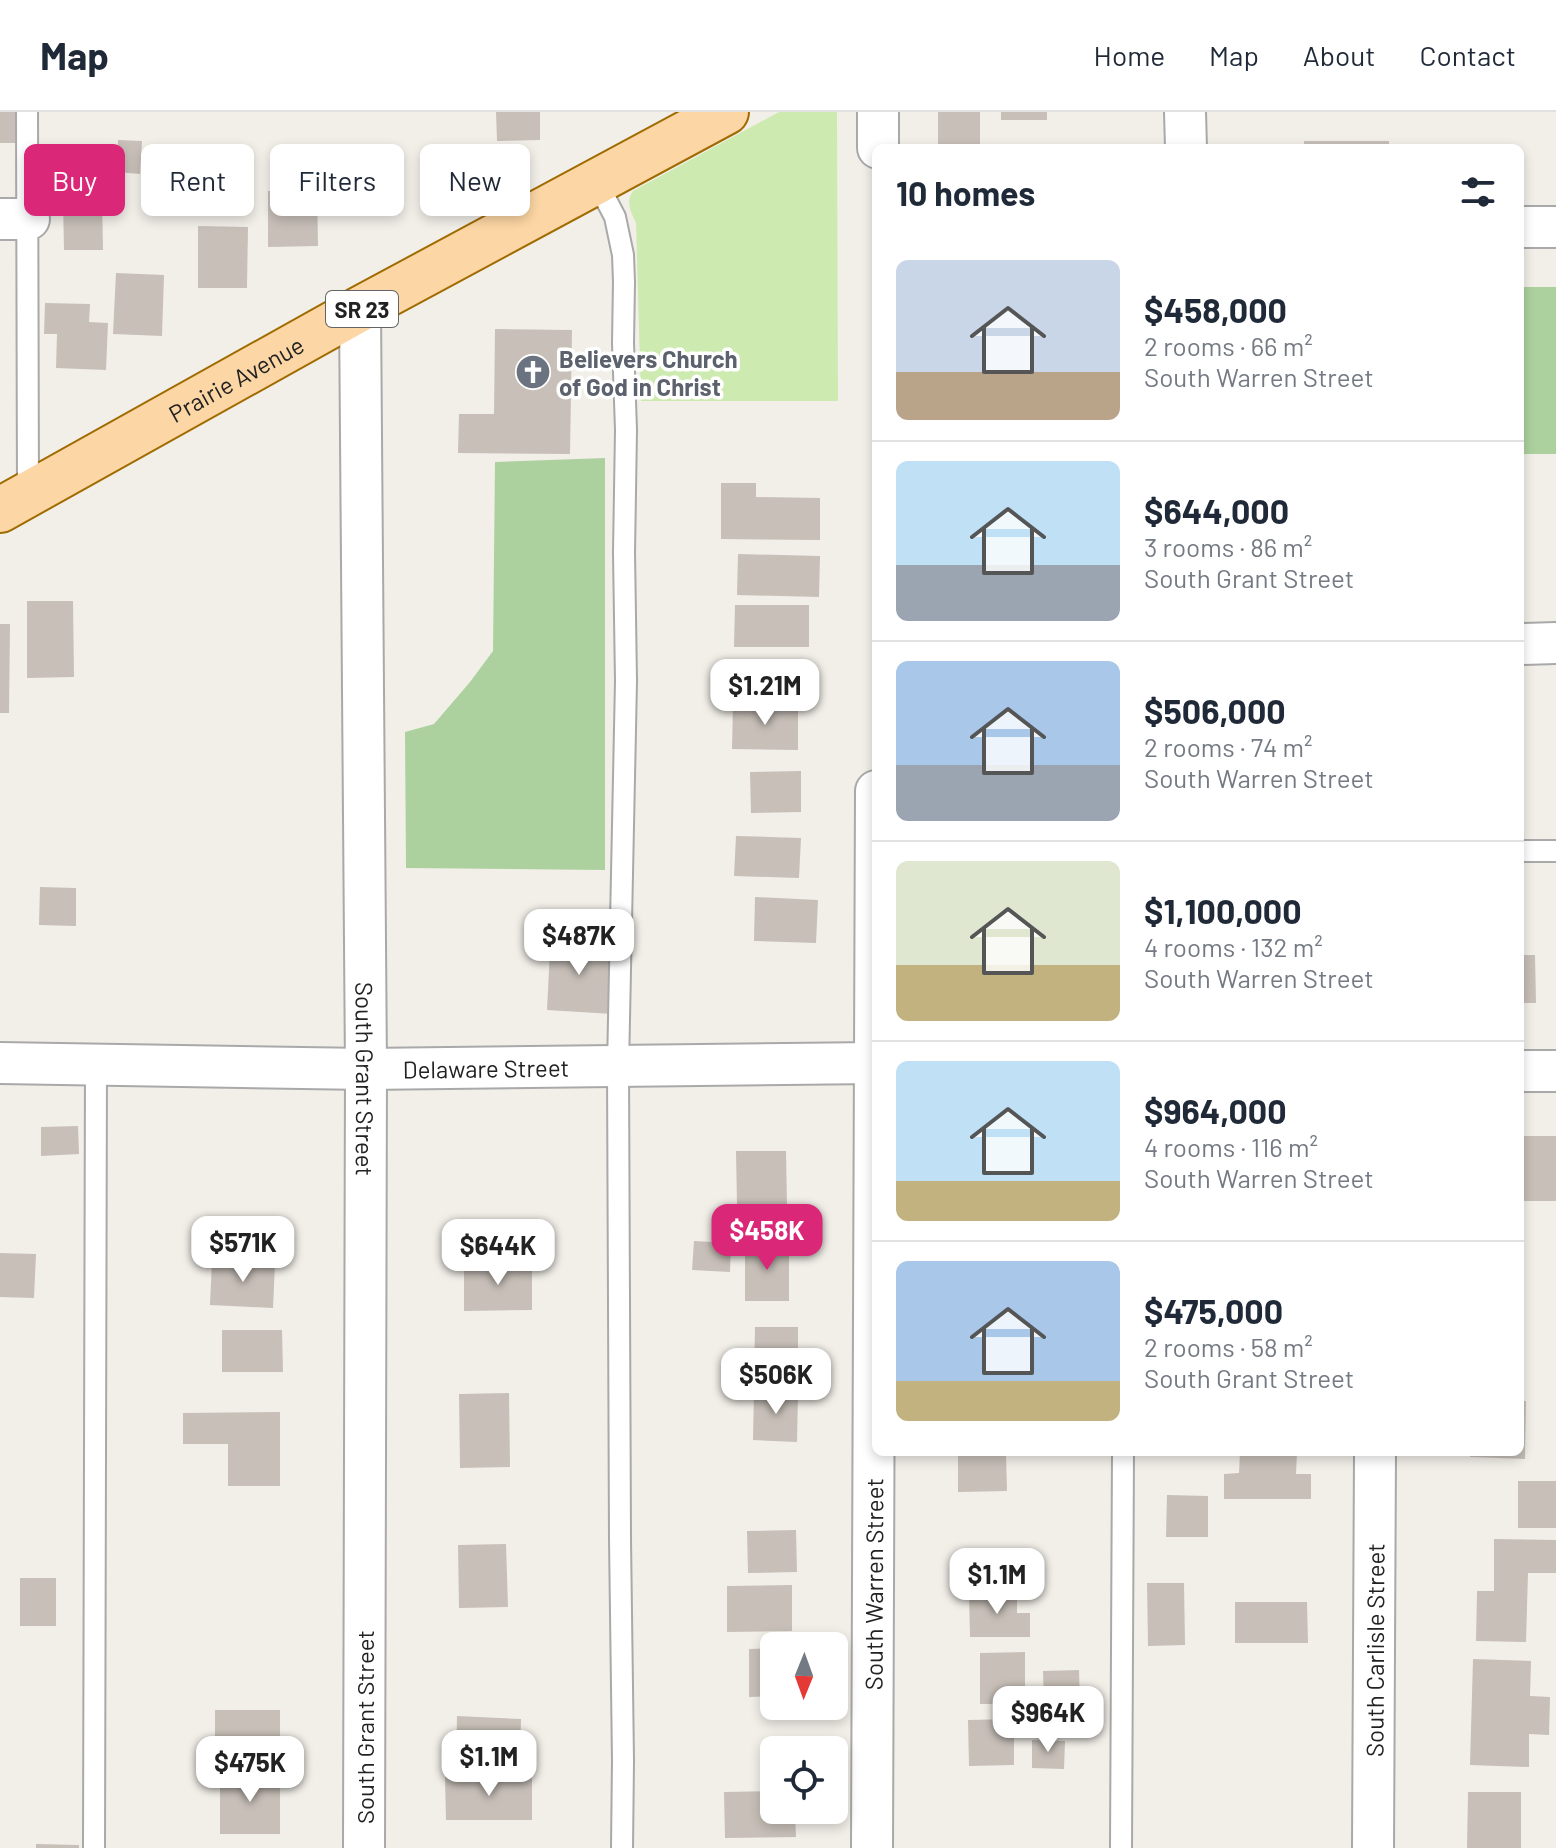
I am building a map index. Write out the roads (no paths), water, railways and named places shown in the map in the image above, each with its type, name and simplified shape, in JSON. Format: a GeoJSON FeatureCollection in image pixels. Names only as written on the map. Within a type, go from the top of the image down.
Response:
{"type":"FeatureCollection","features":[{"type":"Feature","properties":{"kind":"main road","name":"Prairie Avenue"},"geometry":{"type":"LineString","coordinates":[[14,502],[360,309],[726,112]]}},
{"type":"Feature","properties":{"kind":"street"},"geometry":{"type":"LineString","coordinates":[[878,112],[878,144]]}},
{"type":"Feature","properties":{"kind":"street"},"geometry":{"type":"LineString","coordinates":[[1185,112],[1186,144]]}},
{"type":"Feature","properties":{"kind":"street"},"geometry":{"type":"LineString","coordinates":[[1524,227],[1556,227]]}},
{"type":"Feature","properties":{"kind":"street","name":"South Grant Street"},"geometry":{"type":"LineString","coordinates":[[360,309],[366,1069],[364,1848]]}},
{"type":"Feature","properties":{"kind":"street"},"geometry":{"type":"LineString","coordinates":[[1524,644],[1556,643]]}},
{"type":"Feature","properties":{"kind":"street","name":"Delaware Street"},"geometry":{"type":"LineString","coordinates":[[0,1063],[366,1069],[872,1063]]}},
{"type":"Feature","properties":{"kind":"street"},"geometry":{"type":"LineString","coordinates":[[1524,1071],[1556,1071]]}},
{"type":"Feature","properties":{"kind":"street","name":"South Warren Street"},"geometry":{"type":"LineString","coordinates":[[872,1848],[873,1456]]}},
{"type":"Feature","properties":{"kind":"street","name":"South Carlisle Street"},"geometry":{"type":"LineString","coordinates":[[1373,1848],[1375,1456]]}},
{"type":"Feature","properties":{"kind":"lane"},"geometry":{"type":"LineString","coordinates":[[14,502],[14,219],[27,112]]}},
{"type":"Feature","properties":{"kind":"lane"},"geometry":{"type":"LineString","coordinates":[[595,183],[615,217],[623,255],[624,282],[626,681],[618,1067],[622,1848]]}},
{"type":"Feature","properties":{"kind":"lane"},"geometry":{"type":"LineString","coordinates":[[1524,851],[1556,851]]}},
{"type":"Feature","properties":{"kind":"lane"},"geometry":{"type":"LineString","coordinates":[[94,1848],[96,1065]]}},
{"type":"Feature","properties":{"kind":"lane"},"geometry":{"type":"LineString","coordinates":[[1121,1848],[1123,1456]]}},
{"type":"Feature","properties":{"kind":"place","name":"Believers Church of God in Christ"},"geometry":{"type":"Point","coordinates":[533,372]}}]}
